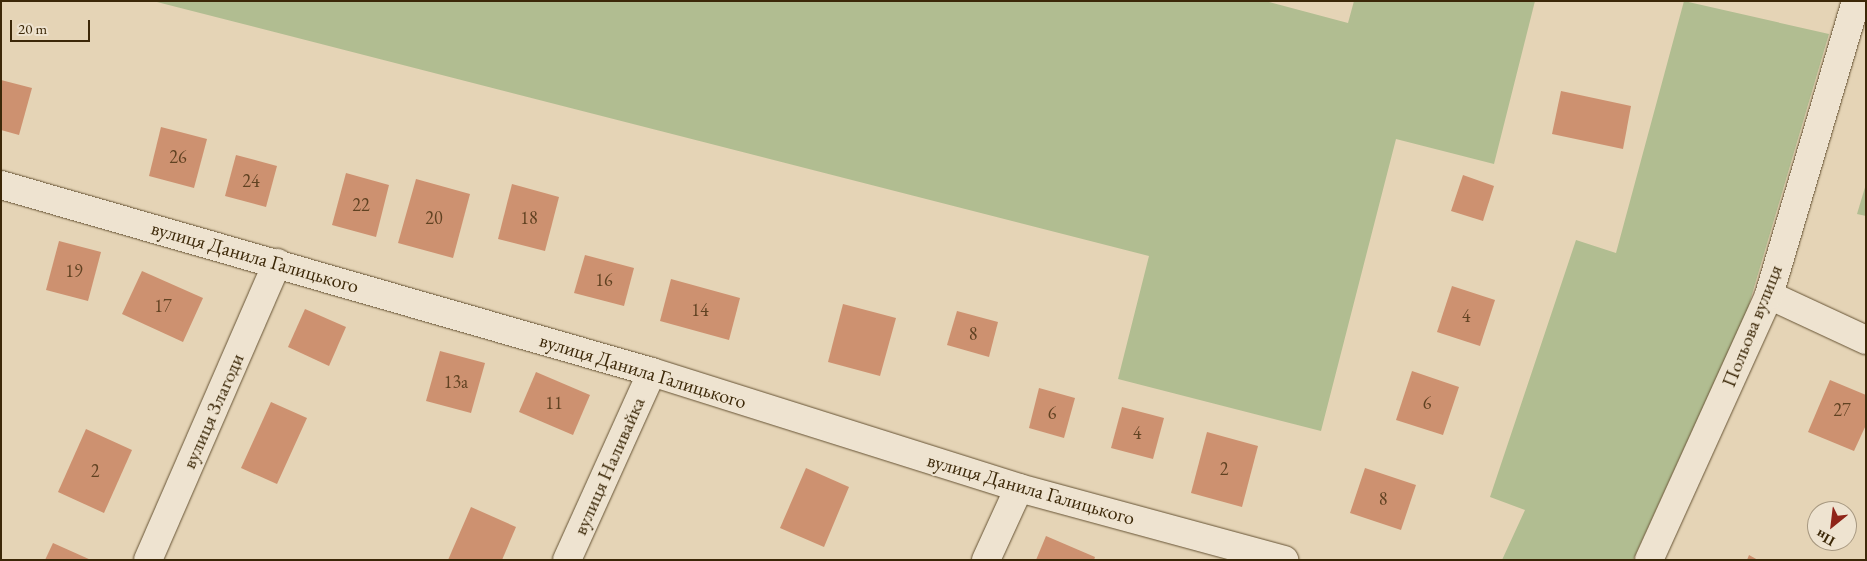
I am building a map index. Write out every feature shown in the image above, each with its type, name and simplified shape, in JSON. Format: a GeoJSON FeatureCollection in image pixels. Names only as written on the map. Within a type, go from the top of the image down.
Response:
{"type":"FeatureCollection","features":[{"type":"Feature","properties":{"kind":"street","name":"Польова вулиця"},"geometry":{"type":"LineString","coordinates":[[1649,560],[1769,296],[1856,1]]}},
{"type":"Feature","properties":{"kind":"street","name":"вулиця Данила Галицького"},"geometry":{"type":"LineString","coordinates":[[1,185],[278,263],[652,372],[1019,488],[1284,560]]}},
{"type":"Feature","properties":{"kind":"street","name":"вулиця Злагоди"},"geometry":{"type":"LineString","coordinates":[[148,560],[278,263]]}},
{"type":"Feature","properties":{"kind":"street"},"geometry":{"type":"LineString","coordinates":[[1769,296],[1866,340]]}},
{"type":"Feature","properties":{"kind":"street","name":"вулиця Наливайка"},"geometry":{"type":"LineString","coordinates":[[567,560],[652,372]]}},
{"type":"Feature","properties":{"kind":"street"},"geometry":{"type":"LineString","coordinates":[[986,560],[1019,488]]}},
{"type":"Feature","properties":{"kind":"green space"},"geometry":{"type":"Polygon","coordinates":[[[153,1],[1265,1],[1348,23],[1354,1],[1535,1],[1494,164],[1396,139],[1321,431],[1118,379],[1149,256],[153,1]]]}},
{"type":"Feature","properties":{"kind":"green space"},"geometry":{"type":"Polygon","coordinates":[[[1684,1],[1829,34],[1748,308],[1633,560],[1502,560],[1525,510],[1490,497],[1576,240],[1616,253],[1684,1]]]}},
{"type":"Feature","properties":{"kind":"green space"},"geometry":{"type":"Polygon","coordinates":[[[1866,184],[1866,216],[1857,214],[1866,184]]]}},
{"type":"Feature","properties":{"kind":"building"},"geometry":{"type":"Polygon","coordinates":[[[1,80],[32,88],[19,135],[1,130],[1,80]]]}},
{"type":"Feature","properties":{"kind":"building"},"geometry":{"type":"Polygon","coordinates":[[[1561,91],[1631,106],[1623,149],[1552,134],[1561,91]]]}},
{"type":"Feature","properties":{"kind":"building"},"geometry":{"type":"Polygon","coordinates":[[[161,127],[207,139],[194,188],[149,176],[161,127]]]}},
{"type":"Feature","properties":{"kind":"building"},"geometry":{"type":"Polygon","coordinates":[[[236,155],[277,166],[266,207],[225,196],[236,155]]]}},
{"type":"Feature","properties":{"kind":"building"},"geometry":{"type":"Polygon","coordinates":[[[346,173],[389,185],[376,237],[332,225],[346,173]]]}},
{"type":"Feature","properties":{"kind":"building"},"geometry":{"type":"Polygon","coordinates":[[[1463,175],[1494,186],[1483,221],[1451,211],[1463,175]]]}},
{"type":"Feature","properties":{"kind":"building"},"geometry":{"type":"Polygon","coordinates":[[[416,179],[470,194],[453,258],[398,243],[416,179]]]}},
{"type":"Feature","properties":{"kind":"building"},"geometry":{"type":"Polygon","coordinates":[[[512,184],[559,197],[545,251],[498,239],[512,184]]]}},
{"type":"Feature","properties":{"kind":"building"},"geometry":{"type":"Polygon","coordinates":[[[59,241],[101,252],[88,301],[46,290],[59,241]]]}},
{"type":"Feature","properties":{"kind":"building"},"geometry":{"type":"Polygon","coordinates":[[[585,255],[634,268],[624,306],[574,293],[585,255]]]}},
{"type":"Feature","properties":{"kind":"building"},"geometry":{"type":"Polygon","coordinates":[[[142,271],[203,298],[183,342],[122,314],[142,271]]]}},
{"type":"Feature","properties":{"kind":"building"},"geometry":{"type":"Polygon","coordinates":[[[671,279],[740,298],[729,340],[660,321],[671,279]]]}},
{"type":"Feature","properties":{"kind":"building"},"geometry":{"type":"Polygon","coordinates":[[[1452,286],[1495,300],[1480,346],[1437,332],[1452,286]]]}},
{"type":"Feature","properties":{"kind":"building"},"geometry":{"type":"Polygon","coordinates":[[[843,304],[896,318],[880,376],[828,362],[843,304]]]}},
{"type":"Feature","properties":{"kind":"building"},"geometry":{"type":"Polygon","coordinates":[[[305,309],[346,327],[329,366],[288,347],[305,309]]]}},
{"type":"Feature","properties":{"kind":"building"},"geometry":{"type":"Polygon","coordinates":[[[957,311],[998,322],[989,357],[947,345],[957,311]]]}},
{"type":"Feature","properties":{"kind":"building"},"geometry":{"type":"Polygon","coordinates":[[[440,351],[485,363],[471,413],[426,401],[440,351]]]}},
{"type":"Feature","properties":{"kind":"building"},"geometry":{"type":"Polygon","coordinates":[[[1412,371],[1459,387],[1443,435],[1396,420],[1412,371]]]}},
{"type":"Feature","properties":{"kind":"building"},"geometry":{"type":"Polygon","coordinates":[[[536,372],[590,395],[573,435],[519,412],[536,372]]]}},
{"type":"Feature","properties":{"kind":"building"},"geometry":{"type":"Polygon","coordinates":[[[1830,380],[1866,395],[1866,425],[1854,451],[1808,432],[1830,380]]]}},
{"type":"Feature","properties":{"kind":"building"},"geometry":{"type":"Polygon","coordinates":[[[1039,388],[1075,398],[1064,438],[1029,428],[1039,388]]]}},
{"type":"Feature","properties":{"kind":"building"},"geometry":{"type":"Polygon","coordinates":[[[271,402],[307,418],[277,484],[241,468],[271,402]]]}},
{"type":"Feature","properties":{"kind":"building"},"geometry":{"type":"Polygon","coordinates":[[[1122,407],[1164,418],[1153,459],[1111,448],[1122,407]]]}},
{"type":"Feature","properties":{"kind":"building"},"geometry":{"type":"Polygon","coordinates":[[[86,429],[132,450],[104,513],[58,492],[86,429]]]}},
{"type":"Feature","properties":{"kind":"building"},"geometry":{"type":"Polygon","coordinates":[[[1207,432],[1258,446],[1242,507],[1191,493],[1207,432]]]}},
{"type":"Feature","properties":{"kind":"building"},"geometry":{"type":"Polygon","coordinates":[[[806,468],[849,487],[824,547],[780,528],[806,468]]]}},
{"type":"Feature","properties":{"kind":"building"},"geometry":{"type":"Polygon","coordinates":[[[1365,468],[1416,485],[1401,530],[1350,513],[1365,468]]]}},
{"type":"Feature","properties":{"kind":"building"},"geometry":{"type":"Polygon","coordinates":[[[471,507],[516,527],[502,560],[448,560],[471,507]]]}},
{"type":"Feature","properties":{"kind":"building"},"geometry":{"type":"Polygon","coordinates":[[[1046,536],[1095,557],[1094,560],[1036,560],[1046,536]]]}},
{"type":"Feature","properties":{"kind":"building"},"geometry":{"type":"Polygon","coordinates":[[[53,543],[91,560],[45,560],[53,543]]]}},
{"type":"Feature","properties":{"kind":"building"},"geometry":{"type":"Polygon","coordinates":[[[1749,555],[1758,560],[1747,560],[1749,555]]]}}]}
